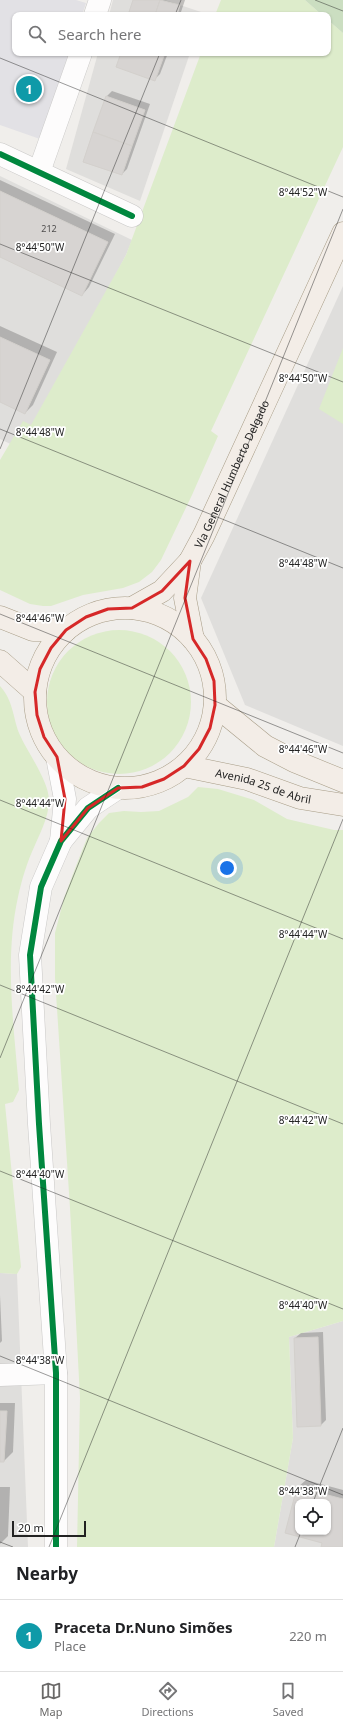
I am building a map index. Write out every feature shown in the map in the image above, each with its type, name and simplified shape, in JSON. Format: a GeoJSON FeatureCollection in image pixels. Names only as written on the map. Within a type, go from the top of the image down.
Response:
{"type":"FeatureCollection","features":[{"type":"Feature","properties":{"kind":"main road","name":"Via General Humberto Delgado"},"geometry":{"type":"LineString","coordinates":[[132,608],[162,591],[190,561],[343,233]]}},
{"type":"Feature","properties":{"kind":"main road","name":"Via General Humberto Delgado"},"geometry":{"type":"LineString","coordinates":[[190,561],[185,598],[193,639]]}},
{"type":"Feature","properties":{"kind":"main road"},"geometry":{"type":"LineString","coordinates":[[132,608],[155,613],[176,623],[193,639],[206,659],[214,681],[215,705],[210,728],[200,749],[184,766],[164,779],[142,787],[118,788],[96,784],[75,773],[57,757],[44,738],[37,715],[36,692],[40,669],[51,648],[66,630],[86,617],[108,610],[132,608]]}},
{"type":"Feature","properties":{"kind":"main road"},"geometry":{"type":"LineString","coordinates":[[0,618],[33,630],[66,630]]}},
{"type":"Feature","properties":{"kind":"main road"},"geometry":{"type":"LineString","coordinates":[[0,661],[36,692]]}},
{"type":"Feature","properties":{"kind":"main road"},"geometry":{"type":"LineString","coordinates":[[215,705],[265,746],[294,761],[343,781]]}},
{"type":"Feature","properties":{"kind":"main road","name":"Avenida 25 de Abril"},"geometry":{"type":"LineString","coordinates":[[184,766],[247,779],[300,798],[343,805]]}},
{"type":"Feature","properties":{"kind":"street"},"geometry":{"type":"LineString","coordinates":[[96,12],[100,0]]}},
{"type":"Feature","properties":{"kind":"street"},"geometry":{"type":"LineString","coordinates":[[39,172],[81,56]]}},
{"type":"Feature","properties":{"kind":"street"},"geometry":{"type":"LineString","coordinates":[[0,154],[132,216]]}},
{"type":"Feature","properties":{"kind":"street"},"geometry":{"type":"LineString","coordinates":[[57,757],[65,799],[61,842]]}},
{"type":"Feature","properties":{"kind":"street"},"geometry":{"type":"LineString","coordinates":[[56,1547],[56,1373],[39,1124],[30,955],[41,888],[61,842],[88,808],[118,788]]}},
{"type":"Feature","properties":{"kind":"street"},"geometry":{"type":"LineString","coordinates":[[0,1375],[56,1373]]}},
{"type":"Feature","properties":{"kind":"highlighted area"},"geometry":{"type":"Polygon","coordinates":[[[190,561],[185,598],[193,639],[206,659],[214,681],[215,705],[210,728],[199,749],[184,766],[164,779],[142,787],[118,788],[88,808],[61,841],[65,799],[57,757],[44,737],[37,715],[35,692],[40,669],[51,648],[66,630],[86,617],[108,609],[132,608],[162,591],[190,561]]]}},
{"type":"Feature","properties":{"kind":"shaded area"},"geometry":{"type":"Polygon","coordinates":[[[0,0],[76,0],[86,3],[83,12],[12,12],[12,56],[68,56],[40,139],[0,125],[0,0]]]}},
{"type":"Feature","properties":{"kind":"shaded area"},"geometry":{"type":"Polygon","coordinates":[[[113,0],[165,0],[201,12],[110,12],[113,0]]]}},
{"type":"Feature","properties":{"kind":"shaded area"},"geometry":{"type":"Polygon","coordinates":[[[97,56],[189,56],[140,201],[66,169],[97,56]]]}},
{"type":"Feature","properties":{"kind":"shaded area"},"geometry":{"type":"Polygon","coordinates":[[[0,176],[132,240],[126,255],[23,450],[0,439],[0,176]]]}},
{"type":"Feature","properties":{"kind":"shaded area"},"geometry":{"type":"Polygon","coordinates":[[[343,286],[343,746],[245,705],[201,598],[343,286]]]}},
{"type":"Feature","properties":{"kind":"shaded area"},"geometry":{"type":"Polygon","coordinates":[[[0,1273],[17,1274],[28,1547],[0,1547],[0,1273]]]}},
{"type":"Feature","properties":{"kind":"shaded area"},"geometry":{"type":"Polygon","coordinates":[[[343,1321],[343,1547],[274,1547],[293,1438],[289,1337],[343,1321]]]}},
{"type":"Feature","properties":{"kind":"green space"},"geometry":{"type":"Polygon","coordinates":[[[221,0],[305,0],[319,12],[216,12],[221,0]]]}},
{"type":"Feature","properties":{"kind":"green space"},"geometry":{"type":"Polygon","coordinates":[[[305,0],[343,0],[343,33],[331,23],[331,12],[319,12],[305,0]]]}},
{"type":"Feature","properties":{"kind":"green space"},"geometry":{"type":"Polygon","coordinates":[[[331,23],[343,33],[343,147],[211,431],[218,436],[161,560],[152,572],[139,582],[123,588],[83,595],[51,606],[30,604],[0,590],[0,460],[23,421],[31,425],[126,255],[200,56],[331,56],[331,23]]]}},
{"type":"Feature","properties":{"kind":"green space"},"geometry":{"type":"Polygon","coordinates":[[[343,348],[343,424],[319,409],[343,348]]]}},
{"type":"Feature","properties":{"kind":"green space"},"geometry":{"type":"Polygon","coordinates":[[[112,630],[126,630],[153,638],[165,646],[175,656],[186,674],[190,688],[190,716],[186,730],[175,748],[165,758],[147,769],[126,774],[112,774],[85,766],[73,758],[63,748],[52,730],[47,709],[47,695],[55,668],[63,656],[73,646],[91,635],[112,630]]]}},
{"type":"Feature","properties":{"kind":"green space"},"geometry":{"type":"Polygon","coordinates":[[[0,686],[8,697],[19,733],[46,785],[49,802],[46,819],[21,884],[14,921],[12,945],[11,994],[19,1090],[13,1102],[5,1104],[21,1267],[17,1274],[0,1273],[0,686]]]}},
{"type":"Feature","properties":{"kind":"green space"},"geometry":{"type":"Polygon","coordinates":[[[198,787],[218,789],[254,800],[287,819],[334,830],[343,830],[343,1321],[289,1337],[293,1438],[274,1547],[77,1547],[80,1398],[70,1208],[55,978],[55,933],[64,898],[87,838],[99,823],[109,813],[124,811],[159,811],[188,797],[198,787]]]}},
{"type":"Feature","properties":{"kind":"building"},"geometry":{"type":"Polygon","coordinates":[[[133,0],[160,0],[156,12],[129,12],[133,0]]]}},
{"type":"Feature","properties":{"kind":"building"},"geometry":{"type":"Polygon","coordinates":[[[160,0],[180,5],[178,12],[156,12],[160,0]]]}},
{"type":"Feature","properties":{"kind":"building"},"geometry":{"type":"Polygon","coordinates":[[[120,56],[164,56],[155,81],[116,67],[120,56]]]}},
{"type":"Feature","properties":{"kind":"building"},"geometry":{"type":"Polygon","coordinates":[[[106,96],[145,110],[132,146],[93,132],[106,96]]]}},
{"type":"Feature","properties":{"kind":"building"},"geometry":{"type":"Polygon","coordinates":[[[93,132],[132,146],[122,175],[83,162],[93,132]]]}},
{"type":"Feature","properties":{"kind":"building"},"geometry":{"type":"Polygon","coordinates":[[[0,191],[108,242],[82,296],[0,257],[0,191]]]}},
{"type":"Feature","properties":{"kind":"building"},"geometry":{"type":"Polygon","coordinates":[[[0,337],[50,360],[25,414],[0,402],[0,337]]]}},
{"type":"Feature","properties":{"kind":"building"},"geometry":{"type":"Polygon","coordinates":[[[318,1337],[321,1426],[297,1427],[294,1338],[318,1337]]]}},
{"type":"Feature","properties":{"kind":"building"},"geometry":{"type":"Polygon","coordinates":[[[0,1411],[7,1411],[4,1462],[0,1462],[0,1411]]]}},
{"type":"Feature","properties":{"kind":"building"},"geometry":{"type":"Polygon","coordinates":[[[297,1487],[343,1499],[343,1547],[321,1547],[322,1543],[285,1533],[297,1487]]]}},
{"type":"Feature","properties":{"kind":"cycle path"},"geometry":{"type":"LineString","coordinates":[[0,154],[132,216]]}},
{"type":"Feature","properties":{"kind":"cycle path"},"geometry":{"type":"LineString","coordinates":[[56,1547],[56,1373],[39,1124],[30,955],[41,887],[61,841],[88,808],[118,788]]}},
{"type":"Feature","properties":{"kind":"place","name":"Praceta Dr.Nuno Simões"},"geometry":{"type":"Point","coordinates":[29,89]}}]}
